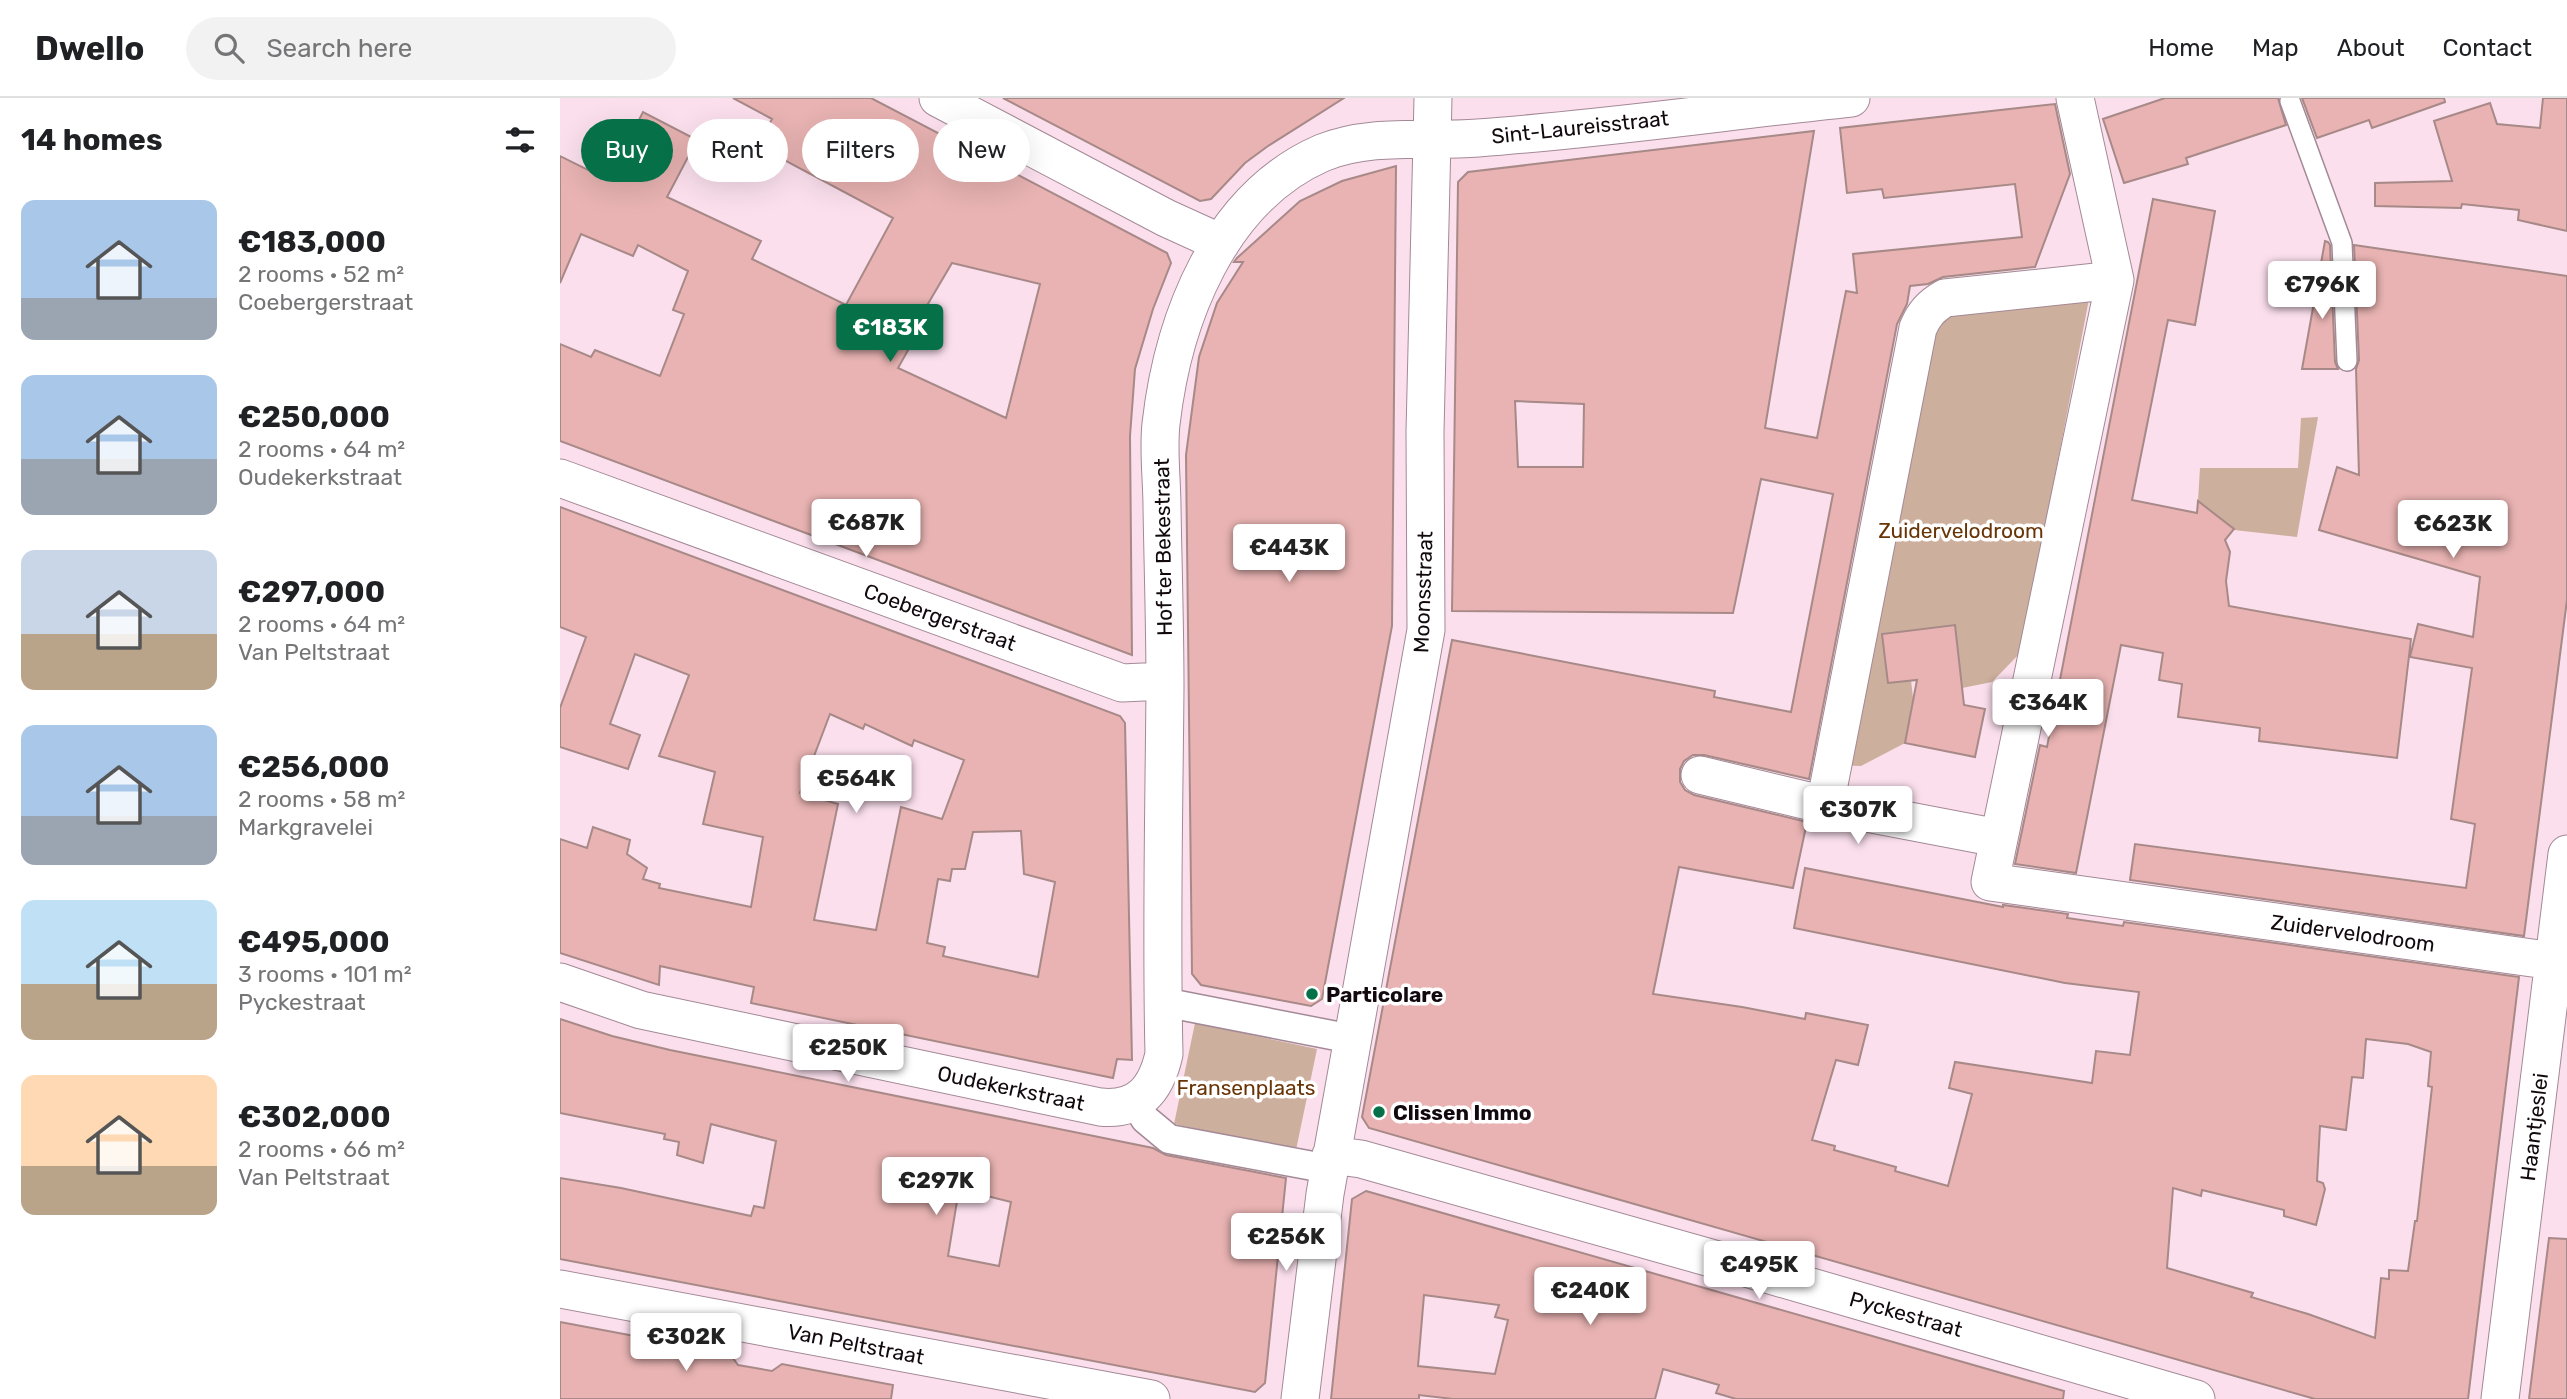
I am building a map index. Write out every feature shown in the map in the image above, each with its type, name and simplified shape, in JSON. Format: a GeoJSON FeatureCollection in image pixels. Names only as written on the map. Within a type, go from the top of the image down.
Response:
{"type":"FeatureCollection","features":[{"type":"Feature","properties":{"kind":"street"},"geometry":{"type":"LineString","coordinates":[[938,98],[1166,218],[1221,243]]}},
{"type":"Feature","properties":{"kind":"street","name":"Moonsstraat"},"geometry":{"type":"LineString","coordinates":[[1352,1039],[1426,630],[1425,432],[1433,98]]}},
{"type":"Feature","properties":{"kind":"street","name":"Sint-Laureisstraat"},"geometry":{"type":"LineString","coordinates":[[1433,139],[1475,139],[1851,98]]}},
{"type":"Feature","properties":{"kind":"street","name":"Zuidervelodroom"},"geometry":{"type":"LineString","coordinates":[[2075,98],[2115,279],[1990,882],[2554,961]]}},
{"type":"Feature","properties":{"kind":"street","name":"Hof ter Bekestraat"},"geometry":{"type":"LineString","coordinates":[[1135,1102],[1151,1088],[1164,1054],[1165,681],[1161,427],[1180,330],[1196,290],[1221,243],[1262,191],[1294,168],[1324,153],[1358,143],[1433,139]]}},
{"type":"Feature","properties":{"kind":"street"},"geometry":{"type":"LineString","coordinates":[[1825,805],[1918,328],[1924,315],[1933,305],[1945,298],[2115,279]]}},
{"type":"Feature","properties":{"kind":"street","name":"Coebergerstraat"},"geometry":{"type":"LineString","coordinates":[[560,478],[1122,683],[1165,681]]}},
{"type":"Feature","properties":{"kind":"street"},"geometry":{"type":"LineString","coordinates":[[1700,775],[1825,805],[1998,838]]}},
{"type":"Feature","properties":{"kind":"street","name":"Haantjeslei"},"geometry":{"type":"LineString","coordinates":[[2500,1399],[2567,854]]}},
{"type":"Feature","properties":{"kind":"street","name":"Oudekerkstraat"},"geometry":{"type":"LineString","coordinates":[[560,982],[641,1010],[1086,1104],[1111,1108],[1124,1107],[1135,1102]]}},
{"type":"Feature","properties":{"kind":"street"},"geometry":{"type":"LineString","coordinates":[[1163,1002],[1352,1039],[1330,1162],[1300,1399]]}},
{"type":"Feature","properties":{"kind":"street"},"geometry":{"type":"LineString","coordinates":[[1135,1102],[1145,1119],[1169,1139],[1330,1162]]}},
{"type":"Feature","properties":{"kind":"street","name":"Pyckestraat"},"geometry":{"type":"LineString","coordinates":[[1330,1162],[1361,1159],[2196,1399]]}},
{"type":"Feature","properties":{"kind":"street","name":"Van Peltstraat"},"geometry":{"type":"LineString","coordinates":[[560,1289],[1151,1399]]}},
{"type":"Feature","properties":{"kind":"lane"},"geometry":{"type":"LineString","coordinates":[[2290,101],[2342,243],[2347,361]]}},
{"type":"Feature","properties":{"kind":"green space","name":"Zuidervelodroom"},"geometry":{"type":"Polygon","coordinates":[[[2089,299],[2021,652],[1992,682],[1962,688],[1954,625],[1883,634],[1888,682],[1911,680],[1913,698],[1905,743],[1861,766],[1832,765],[1918,328],[1967,305],[2089,299]]]}},
{"type":"Feature","properties":{"kind":"green space"},"geometry":{"type":"Polygon","coordinates":[[[2318,417],[2297,537],[2234,530],[2198,501],[2200,468],[2298,468],[2301,418],[2318,417]]]}},
{"type":"Feature","properties":{"kind":"green space","name":"Fransenplaats"},"geometry":{"type":"Polygon","coordinates":[[[1195,1023],[1317,1049],[1296,1150],[1174,1124],[1195,1023]]]}},
{"type":"Feature","properties":{"kind":"building"},"geometry":{"type":"Polygon","coordinates":[[[733,98],[871,98],[911,119],[802,119],[802,169],[788,162],[788,119],[772,119],[733,98]]]}},
{"type":"Feature","properties":{"kind":"building"},"geometry":{"type":"Polygon","coordinates":[[[1003,98],[1344,98],[1268,146],[1245,163],[1211,199],[1200,201],[1003,98]]]}},
{"type":"Feature","properties":{"kind":"building"},"geometry":{"type":"Polygon","coordinates":[[[2165,98],[2278,98],[2286,125],[2186,158],[2188,164],[2124,183],[2103,119],[2165,98]]]}},
{"type":"Feature","properties":{"kind":"building"},"geometry":{"type":"Polygon","coordinates":[[[2302,98],[2444,98],[2445,102],[2372,128],[2369,120],[2317,138],[2302,98]]]}},
{"type":"Feature","properties":{"kind":"building"},"geometry":{"type":"Polygon","coordinates":[[[2543,98],[2567,98],[2567,231],[2518,220],[2519,210],[2462,204],[2461,208],[2375,206],[2375,183],[2452,181],[2434,121],[2490,103],[2497,124],[2540,128],[2543,98]]]}},
{"type":"Feature","properties":{"kind":"building"},"geometry":{"type":"Polygon","coordinates":[[[2055,104],[2070,174],[2035,267],[1943,277],[1928,284],[1910,286],[1907,304],[1897,324],[1809,779],[1704,755],[1693,755],[1684,761],[1680,769],[1680,782],[1685,790],[1694,795],[1807,822],[1793,888],[1679,867],[1653,994],[1805,1019],[1806,1013],[1868,1025],[1858,1065],[1836,1060],[1812,1140],[1835,1146],[1834,1150],[1896,1167],[1895,1171],[1948,1186],[1972,1094],[1949,1088],[1955,1062],[2092,1083],[2096,1051],[2130,1055],[2139,992],[2065,983],[1794,928],[1805,868],[2003,907],[2068,914],[2067,918],[2123,926],[2124,922],[2519,977],[2468,1399],[2315,1399],[1369,1128],[1362,1117],[1452,640],[1715,691],[1714,697],[1791,712],[1833,494],[1761,479],[1733,613],[1452,611],[1458,182],[1468,172],[1814,131],[1765,428],[1817,438],[1846,291],[1857,293],[1853,254],[2022,237],[2015,184],[1884,198],[1882,189],[1847,193],[1840,128],[2055,104]],[[1515,401],[1518,467],[1583,467],[1584,404],[1515,401]],[[2366,1039],[2363,1078],[2352,1077],[2346,1130],[2320,1126],[2317,1181],[2323,1183],[2325,1189],[2316,1225],[2284,1216],[2284,1210],[2202,1190],[2201,1196],[2173,1188],[2167,1268],[2253,1293],[2251,1297],[2375,1338],[2381,1278],[2389,1279],[2389,1270],[2408,1271],[2417,1221],[2432,1087],[2428,1086],[2431,1052],[2408,1044],[2366,1039]]]}},
{"type":"Feature","properties":{"kind":"building"},"geometry":{"type":"Polygon","coordinates":[[[643,112],[656,119],[639,119],[643,112]]]}},
{"type":"Feature","properties":{"kind":"building"},"geometry":{"type":"Polygon","coordinates":[[[919,123],[933,130],[933,182],[1030,181],[1167,253],[1171,263],[1153,309],[1135,369],[1130,436],[1132,655],[560,441],[560,344],[591,357],[595,350],[660,376],[684,314],[673,310],[688,271],[638,245],[633,256],[581,234],[560,283],[560,156],[581,166],[581,182],[673,182],[673,128],[687,135],[687,159],[667,197],[761,241],[752,259],[846,305],[893,218],[826,182],[919,182],[919,123]],[[952,263],[912,331],[917,334],[898,368],[1006,418],[1040,284],[952,263]]]}},
{"type":"Feature","properties":{"kind":"building"},"geometry":{"type":"Polygon","coordinates":[[[1396,166],[1392,626],[1322,999],[1311,1006],[1201,985],[1192,974],[1186,455],[1199,357],[1217,303],[1243,262],[1234,262],[1300,201],[1342,181],[1396,166]]]}},
{"type":"Feature","properties":{"kind":"building"},"geometry":{"type":"Polygon","coordinates":[[[2153,199],[2215,211],[2195,325],[2168,320],[2132,500],[2197,513],[2198,501],[2234,529],[2225,540],[2230,552],[2226,581],[2229,606],[2411,639],[2397,758],[2259,741],[2260,728],[2178,717],[2182,684],[2159,680],[2163,653],[2121,645],[2076,873],[2015,864],[2040,745],[2047,747],[2153,199]]]}},
{"type":"Feature","properties":{"kind":"building"},"geometry":{"type":"Polygon","coordinates":[[[2325,241],[2330,245],[2335,362],[2338,369],[2302,369],[2325,241]]]}},
{"type":"Feature","properties":{"kind":"building"},"geometry":{"type":"Polygon","coordinates":[[[2354,245],[2567,276],[2567,600],[2524,936],[2130,880],[2135,844],[2466,888],[2475,824],[2451,819],[2472,668],[2410,657],[2418,624],[2473,637],[2480,577],[2319,530],[2337,467],[2359,475],[2356,369],[2359,360],[2354,245]]]}},
{"type":"Feature","properties":{"kind":"building"},"geometry":{"type":"Polygon","coordinates":[[[560,507],[1120,716],[1125,723],[1132,1060],[1117,1059],[1113,1078],[751,1003],[754,987],[660,966],[659,985],[560,953],[560,839],[587,848],[593,827],[630,840],[627,854],[647,868],[643,879],[660,884],[659,888],[751,907],[763,837],[703,824],[715,772],[659,756],[689,675],[635,654],[610,724],[640,735],[628,769],[560,747],[560,708],[586,637],[560,627],[560,507]],[[830,714],[800,793],[838,804],[814,920],[876,930],[901,807],[942,819],[964,760],[914,740],[912,746],[865,724],[863,729],[830,714]],[[1021,831],[973,832],[965,869],[952,869],[950,881],[938,879],[927,943],[945,947],[943,956],[1038,977],[1055,882],[1024,874],[1021,831]]]}},
{"type":"Feature","properties":{"kind":"building"},"geometry":{"type":"Polygon","coordinates":[[[1955,625],[1964,705],[1985,709],[1975,757],[1905,743],[1917,680],[1888,683],[1882,634],[1955,625]]]}},
{"type":"Feature","properties":{"kind":"building"},"geometry":{"type":"Polygon","coordinates":[[[560,1019],[612,1036],[670,1050],[1153,1148],[1166,1155],[1286,1178],[1265,1383],[1255,1392],[560,1259],[560,1178],[751,1216],[754,1206],[764,1208],[776,1141],[711,1124],[703,1163],[677,1155],[679,1142],[664,1139],[665,1134],[560,1113],[560,1019]],[[959,1189],[948,1256],[999,1266],[1011,1202],[959,1189]]]}},
{"type":"Feature","properties":{"kind":"building"},"geometry":{"type":"Polygon","coordinates":[[[1366,1191],[2064,1391],[2063,1399],[1736,1399],[1716,1393],[1719,1385],[1663,1369],[1655,1399],[1453,1399],[1419,1395],[1419,1399],[1331,1399],[1352,1199],[1366,1191]],[[1424,1295],[1418,1366],[1495,1374],[1508,1320],[1495,1317],[1499,1305],[1424,1295]]]}},
{"type":"Feature","properties":{"kind":"building"},"geometry":{"type":"Polygon","coordinates":[[[2549,1238],[2567,1239],[2567,1399],[2529,1399],[2549,1238]]]}},
{"type":"Feature","properties":{"kind":"building"},"geometry":{"type":"Polygon","coordinates":[[[560,1322],[730,1354],[738,1365],[772,1371],[782,1364],[893,1385],[891,1399],[560,1399],[560,1322]]]}},
{"type":"Feature","properties":{"kind":"place","name":"Particolare"},"geometry":{"type":"Point","coordinates":[1312,994]}},
{"type":"Feature","properties":{"kind":"place","name":"Clissen Immo"},"geometry":{"type":"Point","coordinates":[1379,1112]}}]}
